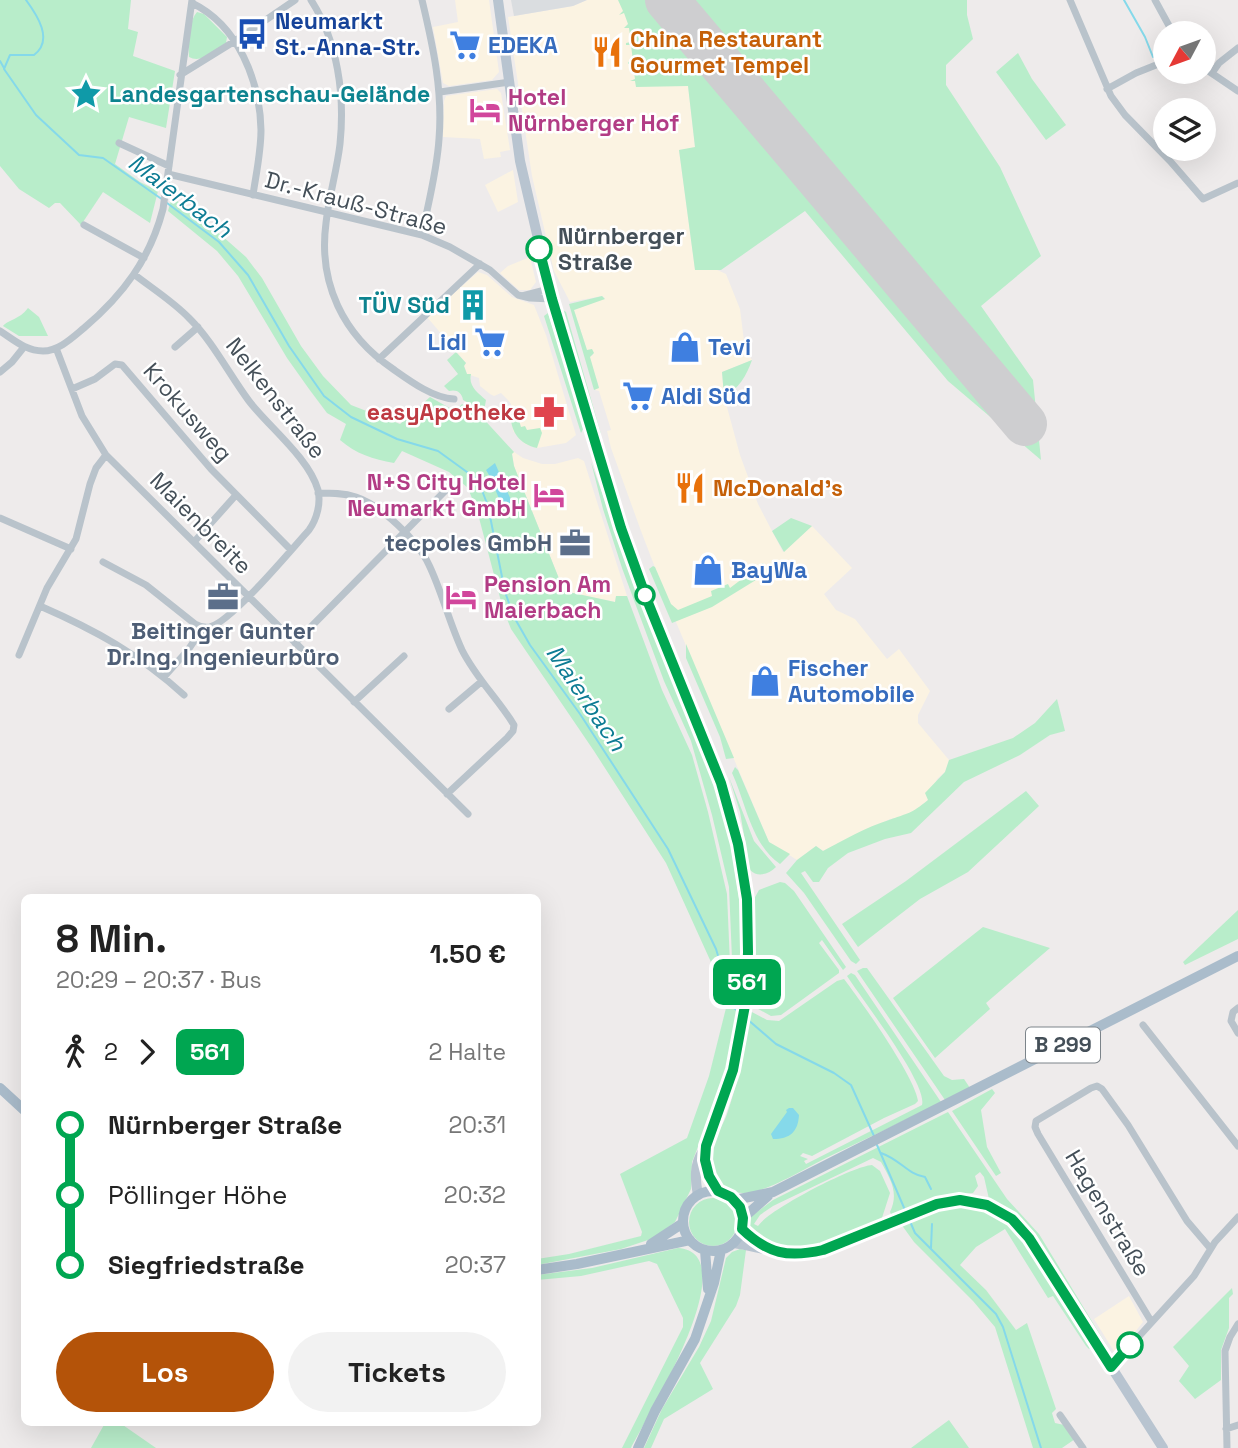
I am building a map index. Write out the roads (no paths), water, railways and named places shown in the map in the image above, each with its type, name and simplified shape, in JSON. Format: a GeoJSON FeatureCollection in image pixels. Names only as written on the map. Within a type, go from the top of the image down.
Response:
{"type":"FeatureCollection","features":[{"type":"Feature","properties":{"kind":"main road"},"geometry":{"type":"LineString","coordinates":[[498,0],[522,169],[550,294],[628,549],[721,783],[733,823],[747,899],[746,1000],[728,1086],[706,1146],[698,1160],[698,1195]]}},
{"type":"Feature","properties":{"kind":"main road","name":"B 299"},"geometry":{"type":"LineString","coordinates":[[735,1200],[773,1192],[1238,956]]}},
{"type":"Feature","properties":{"kind":"main road"},"geometry":{"type":"LineString","coordinates":[[0,1087],[21,1107]]}},
{"type":"Feature","properties":{"kind":"main road"},"geometry":{"type":"LineString","coordinates":[[706,1146],[707,1170],[718,1191],[735,1200],[743,1224],[764,1248]]}},
{"type":"Feature","properties":{"kind":"main road"},"geometry":{"type":"LineString","coordinates":[[718,1191],[698,1195],[687,1205],[683,1223],[690,1240],[705,1250],[721,1250],[734,1243],[743,1224]]}},
{"type":"Feature","properties":{"kind":"main road","name":"B 299"},"geometry":{"type":"LineString","coordinates":[[743,1224],[773,1192]]}},
{"type":"Feature","properties":{"kind":"main road"},"geometry":{"type":"LineString","coordinates":[[734,1243],[787,1253],[814,1252],[937,1204],[960,1200],[987,1205],[1012,1219],[1037,1250],[1163,1448]]}},
{"type":"Feature","properties":{"kind":"main road"},"geometry":{"type":"LineString","coordinates":[[640,1249],[683,1223]]}},
{"type":"Feature","properties":{"kind":"main road"},"geometry":{"type":"LineString","coordinates":[[541,1269],[690,1240]]}},
{"type":"Feature","properties":{"kind":"main road"},"geometry":{"type":"LineString","coordinates":[[705,1250],[708,1301]]}},
{"type":"Feature","properties":{"kind":"main road"},"geometry":{"type":"LineString","coordinates":[[638,1448],[695,1339],[721,1250]]}},
{"type":"Feature","properties":{"kind":"street"},"geometry":{"type":"LineString","coordinates":[[180,75],[295,0]]}},
{"type":"Feature","properties":{"kind":"street"},"geometry":{"type":"LineString","coordinates":[[311,0],[329,36],[340,84],[340,145],[327,213],[325,258],[334,299],[351,330],[379,359],[439,396],[454,398]]}},
{"type":"Feature","properties":{"kind":"street"},"geometry":{"type":"LineString","coordinates":[[422,0],[440,92],[439,142],[422,235]]}},
{"type":"Feature","properties":{"kind":"street"},"geometry":{"type":"LineString","coordinates":[[1070,0],[1107,89],[1125,115],[1203,199],[1238,183]]}},
{"type":"Feature","properties":{"kind":"street"},"geometry":{"type":"LineString","coordinates":[[1155,0],[1166,21]]}},
{"type":"Feature","properties":{"kind":"street"},"geometry":{"type":"LineString","coordinates":[[0,331],[24,346],[39,351],[56,348],[110,306],[135,275],[154,239],[163,209],[192,1],[212,16],[235,41],[255,88],[260,118],[260,153],[253,195]]}},
{"type":"Feature","properties":{"kind":"street"},"geometry":{"type":"LineString","coordinates":[[1216,67],[1238,48]]}},
{"type":"Feature","properties":{"kind":"street"},"geometry":{"type":"LineString","coordinates":[[1107,89],[1153,66]]}},
{"type":"Feature","properties":{"kind":"street"},"geometry":{"type":"LineString","coordinates":[[1216,76],[1238,91]]}},
{"type":"Feature","properties":{"kind":"street"},"geometry":{"type":"LineString","coordinates":[[440,92],[510,82]]}},
{"type":"Feature","properties":{"kind":"street","name":"Dr.-Krauß-Straße"},"geometry":{"type":"LineString","coordinates":[[119,143],[168,170],[253,195],[422,235],[480,264],[521,296],[550,294]]}},
{"type":"Feature","properties":{"kind":"street"},"geometry":{"type":"LineString","coordinates":[[84,225],[144,258]]}},
{"type":"Feature","properties":{"kind":"street"},"geometry":{"type":"LineString","coordinates":[[379,359],[480,264]]}},
{"type":"Feature","properties":{"kind":"street","name":"Nelkenstraße"},"geometry":{"type":"LineString","coordinates":[[135,275],[198,327],[250,402],[308,470],[318,493],[315,520],[309,530],[248,597],[222,621],[203,628]]}},
{"type":"Feature","properties":{"kind":"street","name":"Nelkenstraße"},"geometry":{"type":"LineString","coordinates":[[174,347],[198,327]]}},
{"type":"Feature","properties":{"kind":"street"},"geometry":{"type":"LineString","coordinates":[[0,372],[24,346]]}},
{"type":"Feature","properties":{"kind":"street","name":"Maienbreite"},"geometry":{"type":"LineString","coordinates":[[56,348],[89,429],[106,455],[468,814]]}},
{"type":"Feature","properties":{"kind":"street","name":"Krokusweg"},"geometry":{"type":"LineString","coordinates":[[72,389],[95,379],[115,364],[122,365],[190,446],[291,550]]}},
{"type":"Feature","properties":{"kind":"street"},"geometry":{"type":"LineString","coordinates":[[19,655],[52,580],[71,549],[81,524],[93,474],[106,455]]}},
{"type":"Feature","properties":{"kind":"street"},"geometry":{"type":"LineString","coordinates":[[295,643],[447,489]]}},
{"type":"Feature","properties":{"kind":"street"},"geometry":{"type":"LineString","coordinates":[[318,493],[345,494],[367,501],[404,533],[426,559],[462,649],[481,682],[513,723],[514,728],[508,738],[447,794]]}},
{"type":"Feature","properties":{"kind":"street","name":"Krokusweg"},"geometry":{"type":"LineString","coordinates":[[194,542],[236,495]]}},
{"type":"Feature","properties":{"kind":"street"},"geometry":{"type":"LineString","coordinates":[[0,519],[71,549]]}},
{"type":"Feature","properties":{"kind":"street"},"geometry":{"type":"LineString","coordinates":[[103,562],[146,585],[203,628],[164,677]]}},
{"type":"Feature","properties":{"kind":"street"},"geometry":{"type":"LineString","coordinates":[[40,606],[100,633],[132,652],[184,695]]}},
{"type":"Feature","properties":{"kind":"street"},"geometry":{"type":"LineString","coordinates":[[354,702],[404,656]]}},
{"type":"Feature","properties":{"kind":"street"},"geometry":{"type":"LineString","coordinates":[[449,709],[481,682]]}},
{"type":"Feature","properties":{"kind":"street"},"geometry":{"type":"LineString","coordinates":[[1238,1008],[1231,1017],[1238,1033]]}},
{"type":"Feature","properties":{"kind":"street"},"geometry":{"type":"LineString","coordinates":[[1143,1025],[1238,1146]]}},
{"type":"Feature","properties":{"kind":"street","name":"Hagenstraße"},"geometry":{"type":"LineString","coordinates":[[1151,1321],[1038,1134],[1035,1124],[1038,1119],[1091,1088],[1100,1087],[1122,1115],[1187,1221],[1210,1248]]}},
{"type":"Feature","properties":{"kind":"street"},"geometry":{"type":"LineString","coordinates":[[1111,1367],[1194,1276],[1210,1248],[1238,1217]]}},
{"type":"Feature","properties":{"kind":"street"},"geometry":{"type":"LineString","coordinates":[[1227,1448],[1225,1351],[1238,1324]]}},
{"type":"Feature","properties":{"kind":"street"},"geometry":{"type":"LineString","coordinates":[[1060,1416],[1083,1448]]}},
{"type":"Feature","properties":{"kind":"street"},"geometry":{"type":"LineString","coordinates":[[1226,1429],[1238,1425]]}},
{"type":"Feature","properties":{"kind":"water"},"geometry":{"type":"Polygon","coordinates":[[[495,463],[514,507],[504,508],[486,470],[495,463]]]}},
{"type":"Feature","properties":{"kind":"water"},"geometry":{"type":"Polygon","coordinates":[[[789,1108],[793,1108],[799,1115],[795,1130],[784,1138],[773,1139],[771,1134],[789,1108]]]}},
{"type":"Feature","properties":{"kind":"waterway","name":"Maierbach"},"geometry":{"type":"LineString","coordinates":[[26,0],[42,28],[43,42],[34,55],[10,55],[4,69],[36,115],[79,155],[103,158],[163,200]]}},
{"type":"Feature","properties":{"kind":"waterway"},"geometry":{"type":"LineString","coordinates":[[1124,0],[1153,57]]}},
{"type":"Feature","properties":{"kind":"waterway","name":"Maierbach"},"geometry":{"type":"LineString","coordinates":[[0,61],[4,68]]}},
{"type":"Feature","properties":{"kind":"waterway","name":"Maierbach"},"geometry":{"type":"LineString","coordinates":[[167,203],[219,242],[248,275],[289,346],[324,396],[351,417],[397,439],[438,451],[478,480],[488,506],[505,592],[514,617],[530,645],[580,714],[668,849],[716,949],[734,1008],[740,1013]]}},
{"type":"Feature","properties":{"kind":"waterway","name":"Maierbach"},"geometry":{"type":"LineString","coordinates":[[747,1019],[776,1044],[834,1073],[851,1085],[874,1136]]}},
{"type":"Feature","properties":{"kind":"waterway","name":"Maierbach"},"geometry":{"type":"LineString","coordinates":[[877,1145],[905,1210]]}},
{"type":"Feature","properties":{"kind":"waterway","name":"Maierbach"},"geometry":{"type":"LineString","coordinates":[[881,1153],[913,1173],[925,1177],[931,1189]]}},
{"type":"Feature","properties":{"kind":"waterway","name":"Maierbach"},"geometry":{"type":"LineString","coordinates":[[909,1219],[915,1233],[996,1314],[1003,1327],[1041,1448]]}},
{"type":"Feature","properties":{"kind":"waterway","name":"Maierbach"},"geometry":{"type":"LineString","coordinates":[[931,1248],[932,1224]]}},
{"type":"Feature","properties":{"kind":"place","name":"Neumarkt St.-Anna-Str."},"geometry":{"type":"Point","coordinates":[252,34]}},
{"type":"Feature","properties":{"kind":"place","name":"EDEKA"},"geometry":{"type":"Point","coordinates":[465,45]}},
{"type":"Feature","properties":{"kind":"place","name":"China Restaurant Gourmet Tempel"},"geometry":{"type":"Point","coordinates":[607,52]}},
{"type":"Feature","properties":{"kind":"place","name":"Landesgartenschau-Gelände"},"geometry":{"type":"Point","coordinates":[86,94]}},
{"type":"Feature","properties":{"kind":"place","name":"Hotel Nürnberger Hof"},"geometry":{"type":"Point","coordinates":[485,110]}},
{"type":"Feature","properties":{"kind":"place","name":"Nürnberger Straße"},"geometry":{"type":"Point","coordinates":[539,249]}},
{"type":"Feature","properties":{"kind":"place","name":"TÜV Süd"},"geometry":{"type":"Point","coordinates":[473,305]}},
{"type":"Feature","properties":{"kind":"place","name":"Lidl"},"geometry":{"type":"Point","coordinates":[490,342]}},
{"type":"Feature","properties":{"kind":"place","name":"Tevi"},"geometry":{"type":"Point","coordinates":[685,347]}},
{"type":"Feature","properties":{"kind":"place","name":"Aldi Süd"},"geometry":{"type":"Point","coordinates":[638,396]}},
{"type":"Feature","properties":{"kind":"place","name":"easyApotheke"},"geometry":{"type":"Point","coordinates":[549,412]}},
{"type":"Feature","properties":{"kind":"place","name":"McDonald's"},"geometry":{"type":"Point","coordinates":[690,488]}},
{"type":"Feature","properties":{"kind":"place","name":"N+S City Hotel Neumarkt GmbH"},"geometry":{"type":"Point","coordinates":[549,495]}},
{"type":"Feature","properties":{"kind":"place","name":"tecpoles GmbH"},"geometry":{"type":"Point","coordinates":[575,543]}},
{"type":"Feature","properties":{"kind":"place","name":"BayWa"},"geometry":{"type":"Point","coordinates":[708,570]}},
{"type":"Feature","properties":{"kind":"place","name":"Beitinger Gunter Dr.Ing. Ingenieurbüro"},"geometry":{"type":"Point","coordinates":[223,597]}},
{"type":"Feature","properties":{"kind":"place","name":"Pension Am Maierbach"},"geometry":{"type":"Point","coordinates":[461,597]}},
{"type":"Feature","properties":{"kind":"place","name":"Fischer Automobile"},"geometry":{"type":"Point","coordinates":[765,681]}}]}
